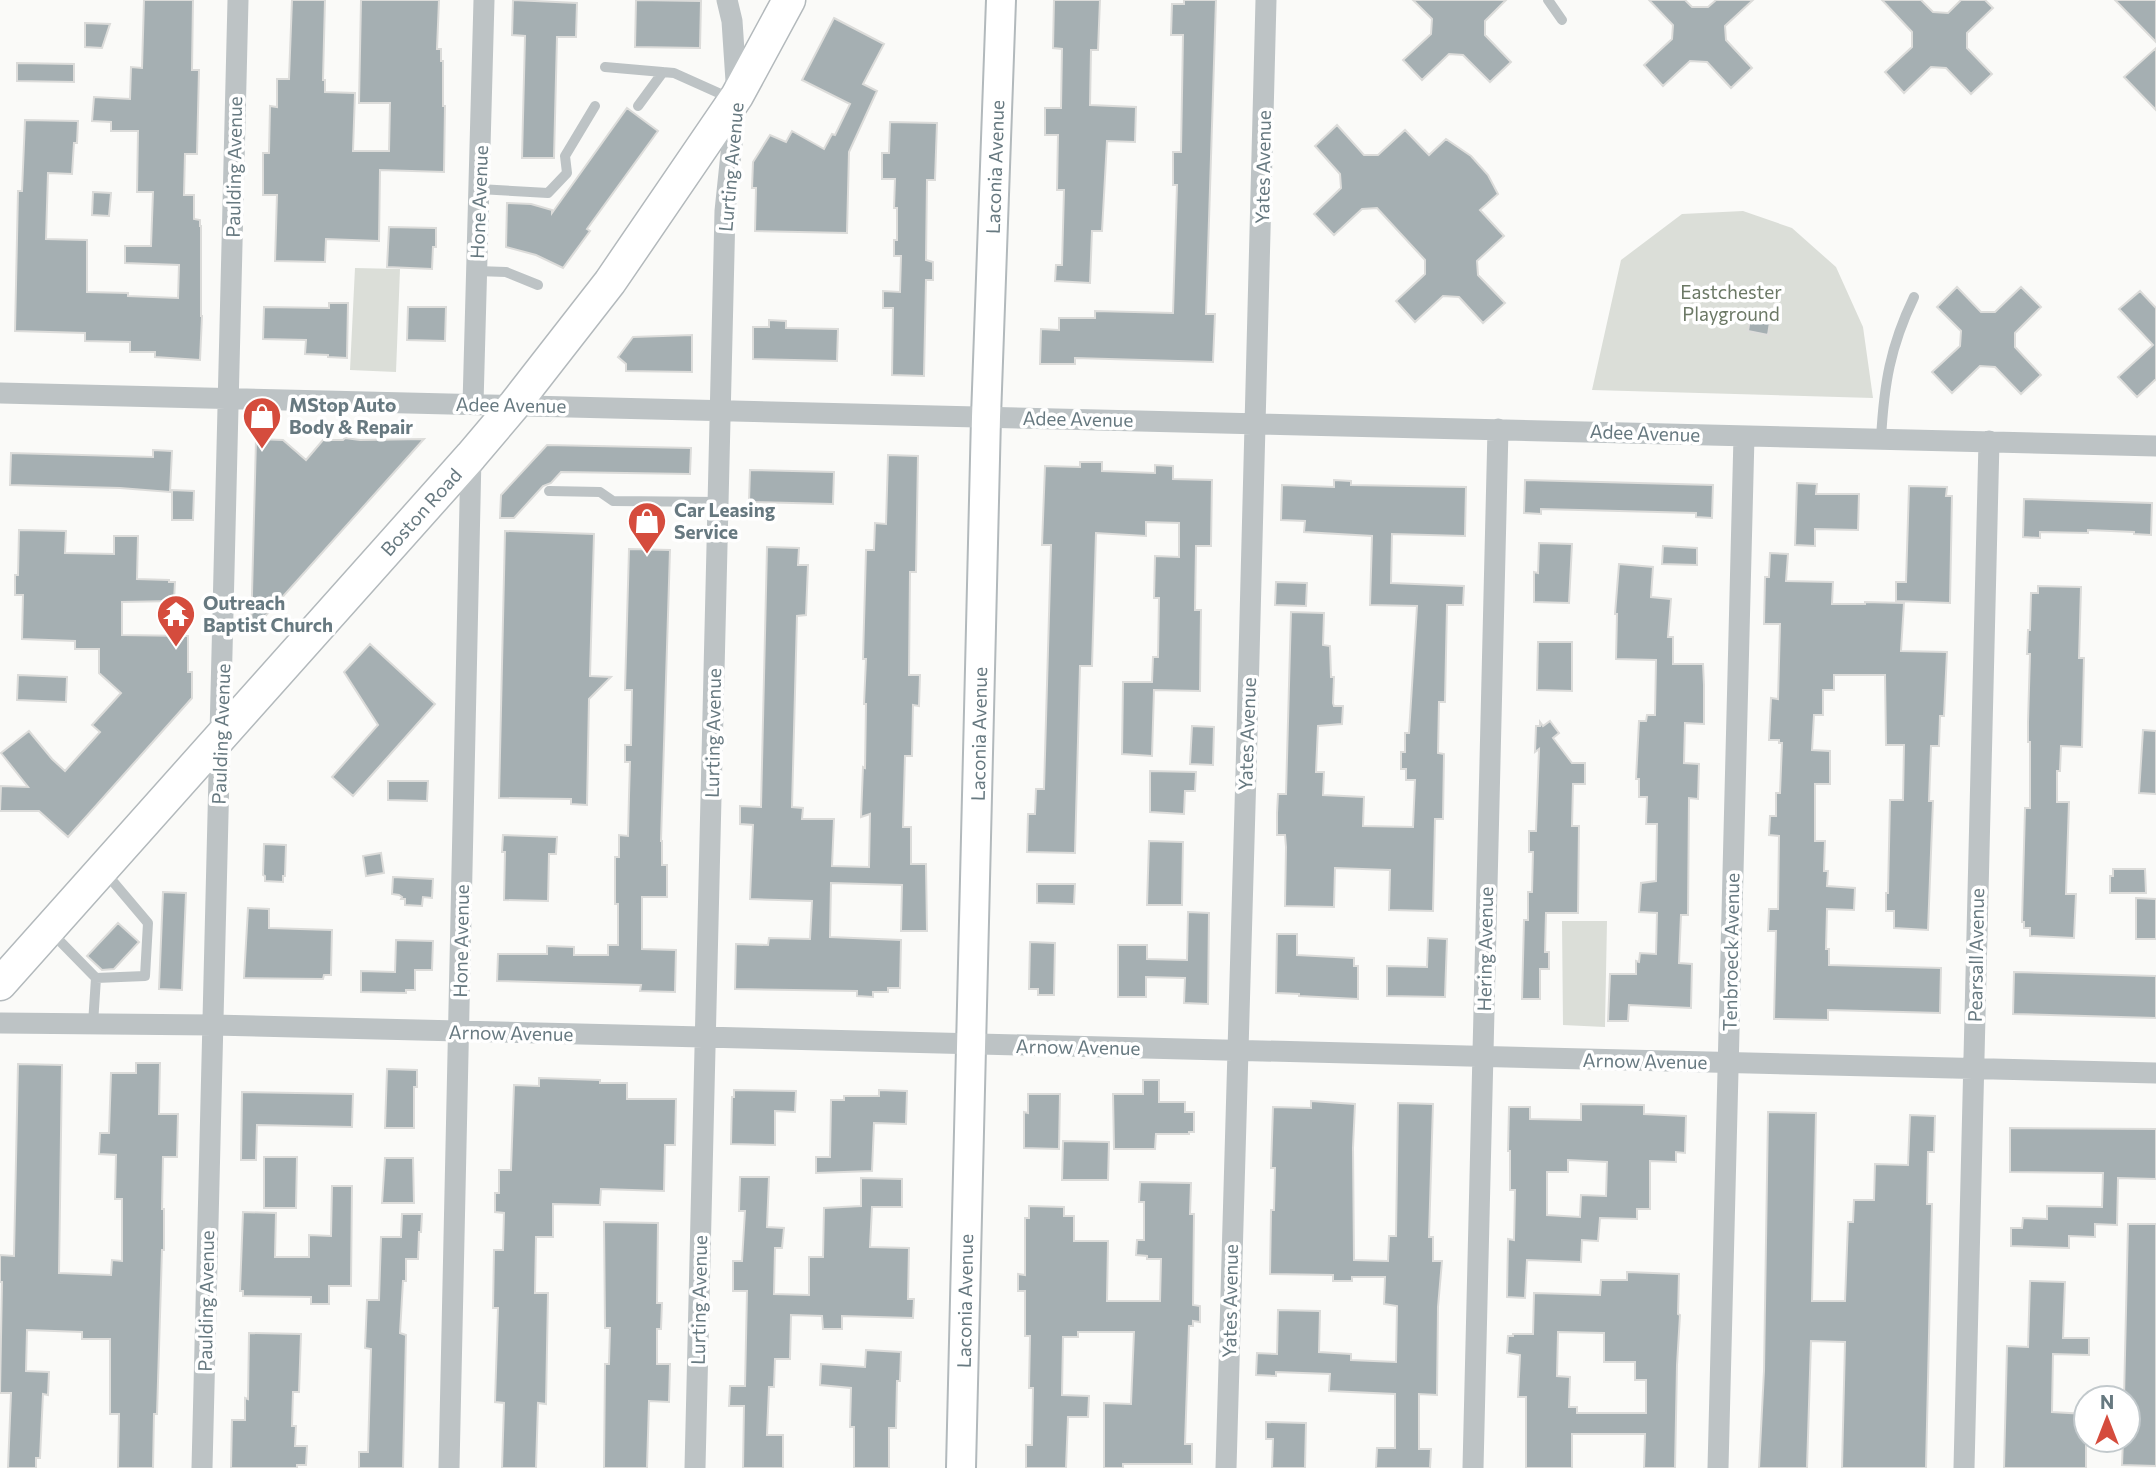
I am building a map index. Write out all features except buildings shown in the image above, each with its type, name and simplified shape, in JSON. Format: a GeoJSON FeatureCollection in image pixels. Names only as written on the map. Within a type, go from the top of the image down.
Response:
{"type":"FeatureCollection","features":[{"type":"Feature","properties":{"kind":"main road","name":"Boston Road"},"geometry":{"type":"LineString","coordinates":[[0,984],[515,404],[610,282],[736,98],[789,0]]}},
{"type":"Feature","properties":{"kind":"street","name":"Paulding Avenue"},"geometry":{"type":"LineString","coordinates":[[202,1468],[238,0]]}},
{"type":"Feature","properties":{"kind":"street","name":"Hone Avenue"},"geometry":{"type":"LineString","coordinates":[[473,404],[484,0]]}},
{"type":"Feature","properties":{"kind":"street","name":"Lurting Avenue"},"geometry":{"type":"LineString","coordinates":[[695,1468],[725,211],[736,98],[732,21],[727,0]]}},
{"type":"Feature","properties":{"kind":"street","name":"Laconia Avenue"},"geometry":{"type":"LineString","coordinates":[[961,1468],[986,417],[1001,0]]}},
{"type":"Feature","properties":{"kind":"street","name":"Yates Avenue"},"geometry":{"type":"LineString","coordinates":[[1226,1468],[1236,1051],[1258,423],[1266,0]]}},
{"type":"Feature","properties":{"kind":"street","name":"Adee Avenue"},"geometry":{"type":"LineString","coordinates":[[0,393],[2156,446]]}},
{"type":"Feature","properties":{"kind":"street","name":"Hering Avenue"},"geometry":{"type":"LineString","coordinates":[[1473,1468],[1498,429]]}},
{"type":"Feature","properties":{"kind":"street","name":"Tenbroeck Avenue"},"geometry":{"type":"LineString","coordinates":[[1718,1468],[1744,436]]}},
{"type":"Feature","properties":{"kind":"street","name":"Pearsall Avenue"},"geometry":{"type":"LineString","coordinates":[[1964,1468],[1989,441]]}},
{"type":"Feature","properties":{"kind":"street","name":"Hone Avenue"},"geometry":{"type":"LineString","coordinates":[[449,1468],[471,456]]}},
{"type":"Feature","properties":{"kind":"street","name":"Arnow Avenue"},"geometry":{"type":"LineString","coordinates":[[0,1023],[213,1025],[2156,1073]]}},
{"type":"Feature","properties":{"kind":"lane"},"geometry":{"type":"LineString","coordinates":[[1548,0],[1562,20]]}},
{"type":"Feature","properties":{"kind":"lane"},"geometry":{"type":"LineString","coordinates":[[605,67],[674,73],[736,98]]}},
{"type":"Feature","properties":{"kind":"lane"},"geometry":{"type":"LineString","coordinates":[[638,106],[663,72]]}},
{"type":"Feature","properties":{"kind":"lane"},"geometry":{"type":"LineString","coordinates":[[479,189],[548,193],[567,173],[565,156],[595,106]]}},
{"type":"Feature","properties":{"kind":"lane"},"geometry":{"type":"LineString","coordinates":[[477,271],[506,272],[538,285]]}},
{"type":"Feature","properties":{"kind":"lane"},"geometry":{"type":"LineString","coordinates":[[1881,439],[1884,394],[1890,362],[1899,329],[1914,297]]}},
{"type":"Feature","properties":{"kind":"lane"},"geometry":{"type":"LineString","coordinates":[[549,491],[600,492],[614,501],[719,502]]}},
{"type":"Feature","properties":{"kind":"lane"},"geometry":{"type":"LineString","coordinates":[[96,978],[145,976],[148,923],[102,869]]}},
{"type":"Feature","properties":{"kind":"lane"},"geometry":{"type":"LineString","coordinates":[[49,929],[96,978],[93,1024]]}},
{"type":"Feature","properties":{"kind":"green space","name":"Eastchester Playground"},"geometry":{"type":"Polygon","coordinates":[[[1743,211],[1792,228],[1836,267],[1863,327],[1873,398],[1592,390],[1621,260],[1682,214],[1743,211]]]}},
{"type":"Feature","properties":{"kind":"green space"},"geometry":{"type":"Polygon","coordinates":[[[355,268],[400,269],[396,372],[350,370],[355,268]]]}},
{"type":"Feature","properties":{"kind":"green space"},"geometry":{"type":"Polygon","coordinates":[[[1562,921],[1607,921],[1605,1027],[1563,1025],[1562,921]]]}},
{"type":"Feature","properties":{"kind":"place","name":"MStop Auto Body & Repair"},"geometry":{"type":"Point","coordinates":[262,450]}},
{"type":"Feature","properties":{"kind":"place","name":"Car Leasing Service"},"geometry":{"type":"Point","coordinates":[647,555]}},
{"type":"Feature","properties":{"kind":"place","name":"Outreach Baptist Church"},"geometry":{"type":"Point","coordinates":[176,648]}}]}
